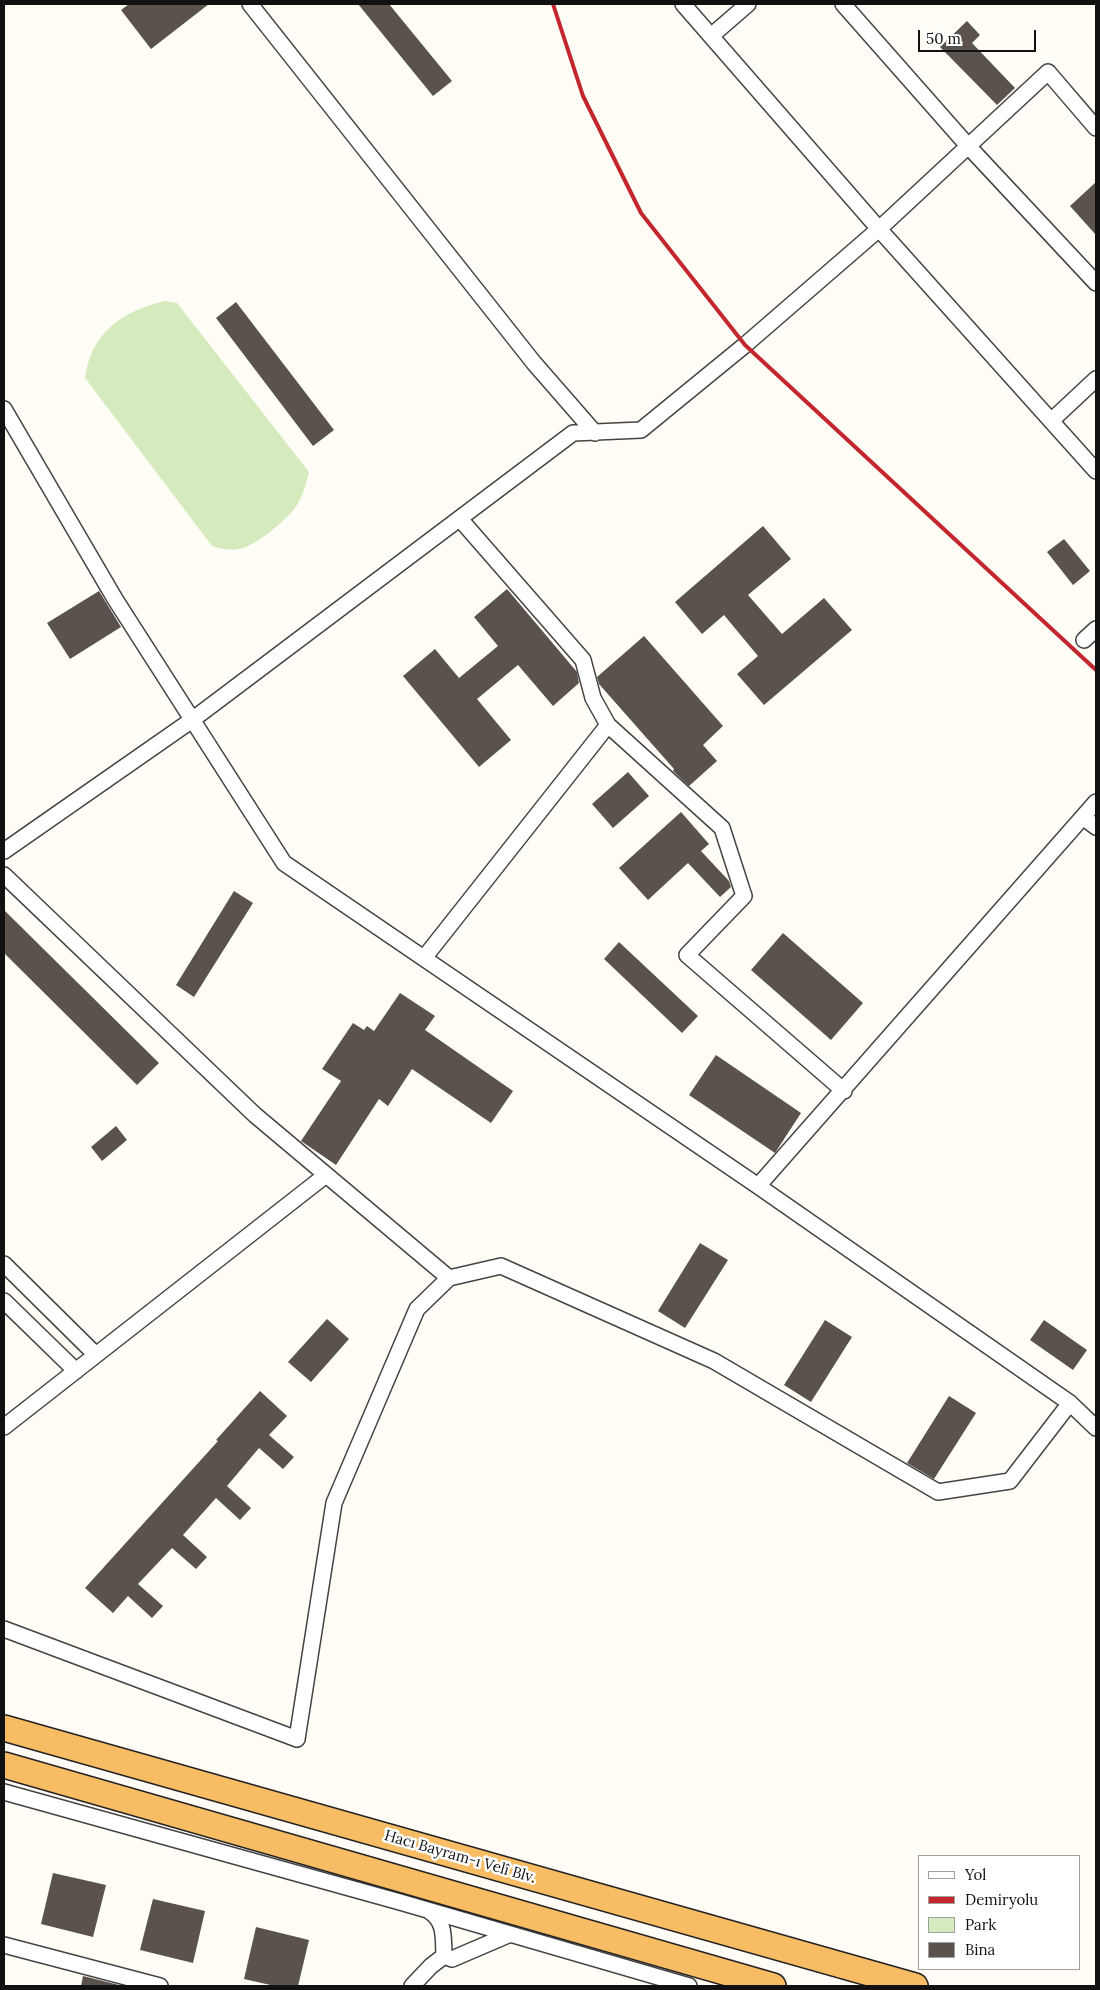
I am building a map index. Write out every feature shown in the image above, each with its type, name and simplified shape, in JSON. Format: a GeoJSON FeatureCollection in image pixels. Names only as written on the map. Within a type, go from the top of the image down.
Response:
{"type":"FeatureCollection","features":[{"type":"Feature","properties":{"kind":"highway","name":"Hacı Bayram-ı Velî Blv."},"geometry":{"type":"LineString","coordinates":[[4,1728],[915,1986]]}},
{"type":"Feature","properties":{"kind":"highway"},"geometry":{"type":"LineString","coordinates":[[4,1766],[773,1986]]}},
{"type":"Feature","properties":{"kind":"street"},"geometry":{"type":"LineString","coordinates":[[250,4],[534,363],[595,432]]}},
{"type":"Feature","properties":{"kind":"street"},"geometry":{"type":"LineString","coordinates":[[683,4],[1096,471]]}},
{"type":"Feature","properties":{"kind":"street"},"geometry":{"type":"LineString","coordinates":[[711,36],[748,4]]}},
{"type":"Feature","properties":{"kind":"street"},"geometry":{"type":"LineString","coordinates":[[843,4],[969,147],[1096,283]]}},
{"type":"Feature","properties":{"kind":"street"},"geometry":{"type":"LineString","coordinates":[[4,851],[192,720],[573,434],[641,430],[880,228],[1048,72],[1096,128]]}},
{"type":"Feature","properties":{"kind":"street"},"geometry":{"type":"LineString","coordinates":[[1051,421],[1096,379]]}},
{"type":"Feature","properties":{"kind":"street"},"geometry":{"type":"LineString","coordinates":[[4,409],[116,599],[284,863],[758,1186],[1070,1403],[1096,1428]]}},
{"type":"Feature","properties":{"kind":"street"},"geometry":{"type":"LineString","coordinates":[[460,519],[583,660],[593,698],[608,725],[722,828],[744,896],[687,955],[844,1091]]}},
{"type":"Feature","properties":{"kind":"street"},"geometry":{"type":"LineString","coordinates":[[1084,640],[1096,629]]}},
{"type":"Feature","properties":{"kind":"street"},"geometry":{"type":"LineString","coordinates":[[424,958],[608,725]]}},
{"type":"Feature","properties":{"kind":"street"},"geometry":{"type":"LineString","coordinates":[[758,1186],[844,1091],[1096,802]]}},
{"type":"Feature","properties":{"kind":"street"},"geometry":{"type":"LineString","coordinates":[[1083,817],[1096,827]]}},
{"type":"Feature","properties":{"kind":"street"},"geometry":{"type":"LineString","coordinates":[[4,875],[255,1115],[449,1278]]}},
{"type":"Feature","properties":{"kind":"street"},"geometry":{"type":"LineString","coordinates":[[4,1427],[326,1175]]}},
{"type":"Feature","properties":{"kind":"street"},"geometry":{"type":"LineString","coordinates":[[4,1264],[96,1355]]}},
{"type":"Feature","properties":{"kind":"street"},"geometry":{"type":"LineString","coordinates":[[4,1629],[297,1739],[334,1503],[417,1309],[449,1278],[501,1266],[714,1361],[938,1492],[1010,1481],[1070,1403]]}},
{"type":"Feature","properties":{"kind":"street"},"geometry":{"type":"LineString","coordinates":[[4,1301],[76,1371]]}},
{"type":"Feature","properties":{"kind":"street"},"geometry":{"type":"LineString","coordinates":[[4,1792],[689,1986]]}},
{"type":"Feature","properties":{"kind":"street"},"geometry":{"type":"LineString","coordinates":[[426,1910],[438,1917],[443,1928],[444,1956]]}},
{"type":"Feature","properties":{"kind":"street"},"geometry":{"type":"LineString","coordinates":[[444,1956],[452,1959],[508,1935]]}},
{"type":"Feature","properties":{"kind":"street"},"geometry":{"type":"LineString","coordinates":[[4,1945],[160,1986]]}},
{"type":"Feature","properties":{"kind":"street"},"geometry":{"type":"LineString","coordinates":[[412,1986],[431,1966],[444,1956]]}},
{"type":"Feature","properties":{"kind":"green space"},"geometry":{"type":"Polygon","coordinates":[[[165,301],[177,303],[309,472],[301,497],[293,511],[262,538],[246,547],[229,550],[212,546],[85,378],[88,362],[94,348],[112,326],[136,311],[165,301]]]}},
{"type":"Feature","properties":{"kind":"building"},"geometry":{"type":"Polygon","coordinates":[[[129,4],[209,4],[151,49],[121,10],[129,4]]]}},
{"type":"Feature","properties":{"kind":"building"},"geometry":{"type":"Polygon","coordinates":[[[358,4],[389,4],[452,81],[433,96],[358,4]]]}},
{"type":"Feature","properties":{"kind":"building"},"geometry":{"type":"Polygon","coordinates":[[[967,21],[980,35],[972,43],[1015,88],[997,105],[940,47],[967,21]]]}},
{"type":"Feature","properties":{"kind":"building"},"geometry":{"type":"Polygon","coordinates":[[[1096,182],[1096,235],[1070,206],[1096,182]]]}},
{"type":"Feature","properties":{"kind":"building"},"geometry":{"type":"Polygon","coordinates":[[[236,302],[334,430],[313,446],[216,318],[236,302]]]}},
{"type":"Feature","properties":{"kind":"building"},"geometry":{"type":"Polygon","coordinates":[[[763,526],[791,559],[748,595],[782,634],[824,598],[852,630],[764,705],[737,674],[758,656],[724,615],[702,634],[675,602],[763,526]]]}},
{"type":"Feature","properties":{"kind":"building"},"geometry":{"type":"Polygon","coordinates":[[[1064,539],[1090,571],[1073,585],[1047,552],[1064,539]]]}},
{"type":"Feature","properties":{"kind":"building"},"geometry":{"type":"Polygon","coordinates":[[[507,589],[577,672],[579,683],[553,706],[518,665],[477,699],[511,740],[479,767],[403,676],[435,649],[459,678],[498,646],[474,617],[507,589]]]}},
{"type":"Feature","properties":{"kind":"building"},"geometry":{"type":"Polygon","coordinates":[[[99,591],[121,627],[70,659],[47,623],[99,591]]]}},
{"type":"Feature","properties":{"kind":"building"},"geometry":{"type":"Polygon","coordinates":[[[644,636],[723,726],[703,745],[717,761],[689,786],[673,771],[674,769],[599,684],[597,677],[644,636]]]}},
{"type":"Feature","properties":{"kind":"building"},"geometry":{"type":"Polygon","coordinates":[[[628,772],[649,796],[613,828],[592,804],[628,772]]]}},
{"type":"Feature","properties":{"kind":"building"},"geometry":{"type":"Polygon","coordinates":[[[681,812],[709,844],[701,851],[729,881],[731,887],[720,897],[688,863],[648,900],[619,868],[681,812]]]}},
{"type":"Feature","properties":{"kind":"building"},"geometry":{"type":"Polygon","coordinates":[[[234,891],[253,903],[194,997],[176,985],[234,891]]]}},
{"type":"Feature","properties":{"kind":"building"},"geometry":{"type":"Polygon","coordinates":[[[4,910],[159,1063],[137,1085],[4,953],[4,910]]]}},
{"type":"Feature","properties":{"kind":"building"},"geometry":{"type":"Polygon","coordinates":[[[783,933],[863,1003],[831,1040],[751,970],[783,933]]]}},
{"type":"Feature","properties":{"kind":"building"},"geometry":{"type":"Polygon","coordinates":[[[619,942],[698,1016],[682,1033],[604,959],[619,942]]]}},
{"type":"Feature","properties":{"kind":"building"},"geometry":{"type":"Polygon","coordinates":[[[400,993],[435,1016],[425,1030],[513,1091],[491,1123],[412,1069],[388,1106],[379,1099],[336,1165],[301,1141],[341,1081],[322,1069],[353,1023],[364,1030],[367,1026],[374,1031],[400,993]]]}},
{"type":"Feature","properties":{"kind":"building"},"geometry":{"type":"Polygon","coordinates":[[[716,1055],[801,1113],[775,1153],[689,1095],[716,1055]]]}},
{"type":"Feature","properties":{"kind":"building"},"geometry":{"type":"Polygon","coordinates":[[[116,1126],[127,1140],[102,1161],[91,1147],[116,1126]]]}},
{"type":"Feature","properties":{"kind":"building"},"geometry":{"type":"Polygon","coordinates":[[[700,1243],[728,1260],[685,1328],[658,1311],[700,1243]]]}},
{"type":"Feature","properties":{"kind":"building"},"geometry":{"type":"Polygon","coordinates":[[[327,1319],[349,1339],[311,1382],[288,1362],[327,1319]]]}},
{"type":"Feature","properties":{"kind":"building"},"geometry":{"type":"Polygon","coordinates":[[[825,1320],[852,1337],[811,1402],[784,1385],[825,1320]]]}},
{"type":"Feature","properties":{"kind":"building"},"geometry":{"type":"Polygon","coordinates":[[[1044,1320],[1087,1350],[1073,1370],[1030,1340],[1044,1320]]]}},
{"type":"Feature","properties":{"kind":"building"},"geometry":{"type":"Polygon","coordinates":[[[260,1391],[287,1416],[269,1435],[294,1457],[283,1469],[259,1448],[227,1486],[251,1508],[240,1520],[216,1498],[183,1535],[207,1557],[196,1569],[172,1548],[138,1584],[163,1606],[152,1618],[128,1596],[113,1613],[85,1588],[218,1441],[216,1440],[260,1391]]]}},
{"type":"Feature","properties":{"kind":"building"},"geometry":{"type":"Polygon","coordinates":[[[949,1396],[976,1413],[934,1479],[907,1463],[949,1396]]]}},
{"type":"Feature","properties":{"kind":"building"},"geometry":{"type":"Polygon","coordinates":[[[53,1873],[106,1885],[93,1937],[41,1924],[53,1873]]]}},
{"type":"Feature","properties":{"kind":"building"},"geometry":{"type":"Polygon","coordinates":[[[153,1899],[205,1911],[193,1963],[140,1950],[153,1899]]]}},
{"type":"Feature","properties":{"kind":"building"},"geometry":{"type":"Polygon","coordinates":[[[256,1927],[309,1940],[298,1986],[275,1986],[244,1979],[256,1927]]]}},
{"type":"Feature","properties":{"kind":"building"},"geometry":{"type":"Polygon","coordinates":[[[83,1976],[119,1985],[81,1986],[83,1976]]]}},
{"type":"Feature","properties":{"kind":"railway"},"geometry":{"type":"LineString","coordinates":[[553,4],[583,96],[641,213],[745,345],[1096,670]]}}]}
